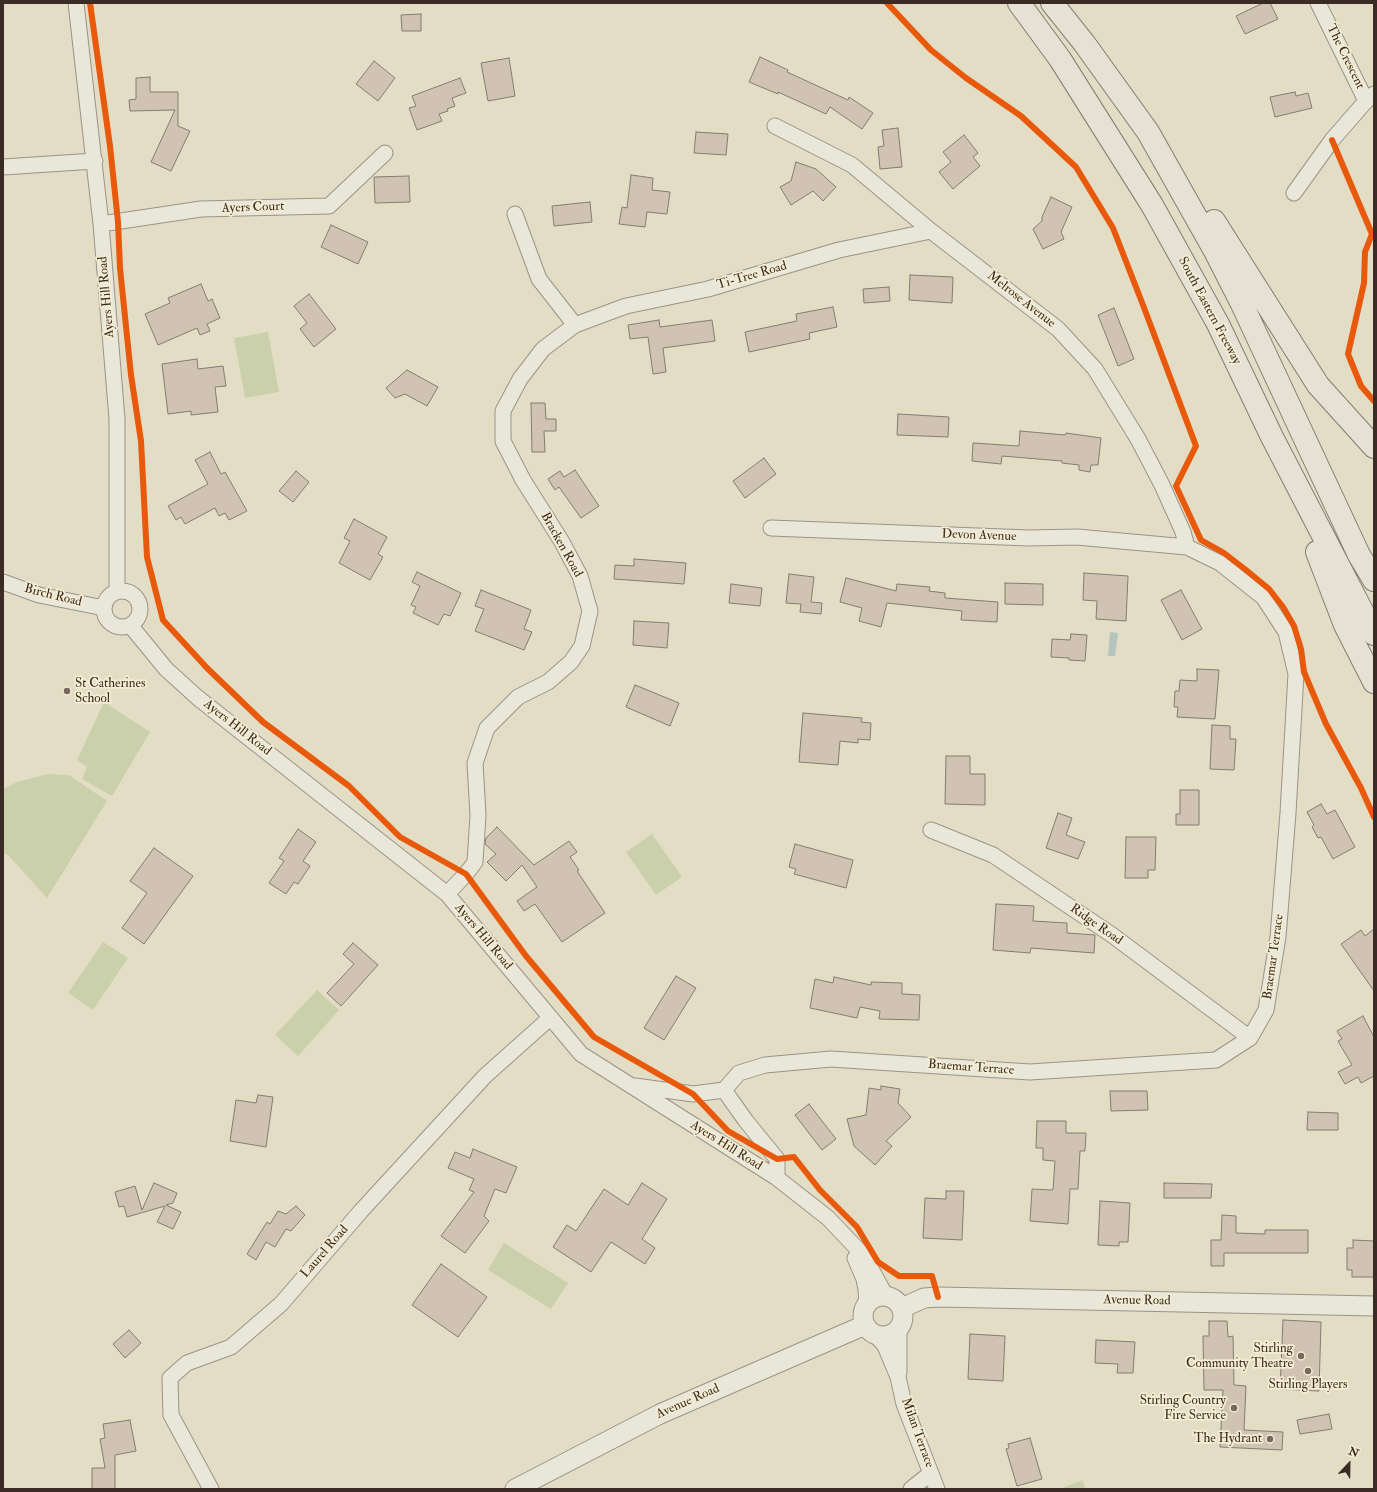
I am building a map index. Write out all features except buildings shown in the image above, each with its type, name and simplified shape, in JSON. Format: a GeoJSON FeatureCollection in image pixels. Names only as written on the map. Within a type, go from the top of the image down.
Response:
{"type":"FeatureCollection","features":[{"type":"Feature","properties":{"kind":"highway","name":"South Eastern Freeway"},"geometry":{"type":"LineString","coordinates":[[1019,3],[1060,59],[1152,205],[1218,324],[1272,437],[1374,634]]}},
{"type":"Feature","properties":{"kind":"highway"},"geometry":{"type":"LineString","coordinates":[[1052,3],[1084,43],[1216,224],[1318,385],[1374,447]]}},
{"type":"Feature","properties":{"kind":"highway"},"geometry":{"type":"LineString","coordinates":[[1148,132],[1215,250],[1242,304],[1359,555],[1374,580]]}},
{"type":"Feature","properties":{"kind":"highway"},"geometry":{"type":"LineString","coordinates":[[1272,437],[1345,625],[1374,682]]}},
{"type":"Feature","properties":{"kind":"street","name":"Ayers Hill Road"},"geometry":{"type":"LineString","coordinates":[[76,3],[101,224],[117,419],[117,592]]}},
{"type":"Feature","properties":{"kind":"street","name":"The Crescent"},"geometry":{"type":"LineString","coordinates":[[1318,3],[1370,97]]}},
{"type":"Feature","properties":{"kind":"street"},"geometry":{"type":"LineString","coordinates":[[1294,193],[1332,140],[1370,97]]}},
{"type":"Feature","properties":{"kind":"street","name":"Melrose Avenue"},"geometry":{"type":"LineString","coordinates":[[775,126],[852,165],[930,231],[1058,329],[1095,369],[1138,439],[1162,485],[1188,547]]}},
{"type":"Feature","properties":{"kind":"street","name":"Ayers Court"},"geometry":{"type":"LineString","coordinates":[[101,224],[201,209],[329,206],[385,153]]}},
{"type":"Feature","properties":{"kind":"street"},"geometry":{"type":"LineString","coordinates":[[3,167],[94,161]]}},
{"type":"Feature","properties":{"kind":"street"},"geometry":{"type":"LineString","coordinates":[[515,214],[539,279],[575,325]]}},
{"type":"Feature","properties":{"kind":"street","name":"Ti-Tree Road"},"geometry":{"type":"LineString","coordinates":[[575,325],[626,306],[708,289],[838,250],[930,231]]}},
{"type":"Feature","properties":{"kind":"street","name":"Bracken Road"},"geometry":{"type":"LineString","coordinates":[[447,894],[475,862],[478,815],[475,763],[487,728],[518,697],[548,682],[571,662],[582,646],[590,611],[580,576],[562,542],[523,480],[503,441],[503,411],[520,378],[543,349],[575,325]]}},
{"type":"Feature","properties":{"kind":"street","name":"Devon Avenue"},"geometry":{"type":"LineString","coordinates":[[771,528],[1029,538],[1077,537],[1188,547]]}},
{"type":"Feature","properties":{"kind":"street","name":"Braemar Terrace"},"geometry":{"type":"LineString","coordinates":[[724,1090],[739,1073],[765,1065],[831,1059],[1030,1072],[1216,1060],[1250,1038],[1266,1010],[1278,937],[1288,813],[1296,674],[1286,632],[1263,597],[1220,563],[1188,547]]}},
{"type":"Feature","properties":{"kind":"street","name":"Birch Road"},"geometry":{"type":"LineString","coordinates":[[3,582],[39,595],[104,608]]}},
{"type":"Feature","properties":{"kind":"street"},"geometry":{"type":"LineString","coordinates":[[117,592],[129,592],[138,600],[140,612],[138,617],[130,625],[118,626],[112,624],[108,619],[104,608],[108,598],[117,592]]}},
{"type":"Feature","properties":{"kind":"street","name":"Ayers Hill Road"},"geometry":{"type":"LineString","coordinates":[[130,625],[166,669],[198,698],[447,894],[581,1054],[777,1178],[828,1218],[864,1256],[886,1296]]}},
{"type":"Feature","properties":{"kind":"street","name":"Ridge Road"},"geometry":{"type":"LineString","coordinates":[[931,830],[993,855],[1112,935],[1250,1038]]}},
{"type":"Feature","properties":{"kind":"street","name":"Laurel Road"},"geometry":{"type":"LineString","coordinates":[[211,1489],[170,1414],[170,1378],[187,1363],[231,1347],[281,1304],[361,1211],[485,1076],[550,1018]]}},
{"type":"Feature","properties":{"kind":"street"},"geometry":{"type":"LineString","coordinates":[[630,1085],[693,1094],[724,1090],[746,1121],[777,1159],[777,1178]]}},
{"type":"Feature","properties":{"kind":"street","name":"Ayers Hill Road"},"geometry":{"type":"LineString","coordinates":[[845,1235],[864,1279],[867,1305]]}},
{"type":"Feature","properties":{"kind":"street"},"geometry":{"type":"LineString","coordinates":[[886,1296],[898,1302],[902,1308],[903,1315],[900,1328],[889,1335],[882,1336],[870,1329],[863,1318],[867,1305],[875,1298],[886,1296]]}},
{"type":"Feature","properties":{"kind":"street","name":"Avenue Road"},"geometry":{"type":"LineString","coordinates":[[902,1308],[924,1298],[938,1297],[1374,1306]]}},
{"type":"Feature","properties":{"kind":"street","name":"Milan Terrace"},"geometry":{"type":"LineString","coordinates":[[898,1377],[900,1328]]}},
{"type":"Feature","properties":{"kind":"street","name":"Avenue Road"},"geometry":{"type":"LineString","coordinates":[[515,1489],[660,1414],[870,1329]]}},
{"type":"Feature","properties":{"kind":"street","name":"Milan Terrace"},"geometry":{"type":"LineString","coordinates":[[870,1329],[885,1346],[898,1377],[904,1404],[937,1489]]}},
{"type":"Feature","properties":{"kind":"street"},"geometry":{"type":"LineString","coordinates":[[911,1489],[931,1473]]}},
{"type":"Feature","properties":{"kind":"green space"},"geometry":{"type":"Polygon","coordinates":[[[268,332],[279,392],[245,398],[234,338],[268,332]]]}},
{"type":"Feature","properties":{"kind":"green space"},"geometry":{"type":"Polygon","coordinates":[[[104,702],[150,732],[112,796],[82,779],[87,767],[77,760],[104,702]]]}},
{"type":"Feature","properties":{"kind":"green space"},"geometry":{"type":"Polygon","coordinates":[[[48,774],[69,775],[107,801],[47,898],[8,855],[3,853],[3,789],[17,782],[48,774]]]}},
{"type":"Feature","properties":{"kind":"green space"},"geometry":{"type":"Polygon","coordinates":[[[652,834],[682,877],[656,895],[626,852],[652,834]]]}},
{"type":"Feature","properties":{"kind":"green space"},"geometry":{"type":"Polygon","coordinates":[[[103,942],[128,958],[93,1010],[68,993],[103,942]]]}},
{"type":"Feature","properties":{"kind":"green space"},"geometry":{"type":"Polygon","coordinates":[[[317,990],[339,1010],[298,1056],[275,1035],[317,990]]]}},
{"type":"Feature","properties":{"kind":"green space"},"geometry":{"type":"Polygon","coordinates":[[[504,1243],[568,1283],[551,1309],[488,1270],[504,1243]]]}},
{"type":"Feature","properties":{"kind":"green space"},"geometry":{"type":"Polygon","coordinates":[[[1082,1480],[1086,1489],[1060,1489],[1082,1480]]]}},
{"type":"Feature","properties":{"kind":"shaded area"},"geometry":{"type":"Polygon","coordinates":[[[1110,632],[1118,633],[1115,656],[1108,656],[1110,632]]]}},
{"type":"Feature","properties":{"kind":"cycle path"},"geometry":{"type":"LineString","coordinates":[[90,3],[110,146],[131,375],[141,441],[147,557],[163,620],[207,668],[263,722],[349,786],[400,837],[466,874],[526,956],[594,1037],[693,1094],[728,1131],[777,1159],[794,1157],[820,1190],[857,1227],[878,1262],[899,1276],[932,1276],[938,1297]]}},
{"type":"Feature","properties":{"kind":"cycle path"},"geometry":{"type":"LineString","coordinates":[[887,3],[931,50],[966,78],[1021,116],[1076,167],[1113,228],[1196,446],[1176,486],[1201,540],[1224,553],[1246,570],[1269,589],[1283,607],[1294,626],[1301,649],[1304,672],[1326,724],[1361,788],[1374,817]]}},
{"type":"Feature","properties":{"kind":"cycle path"},"geometry":{"type":"LineString","coordinates":[[1332,140],[1372,234],[1365,252],[1364,283],[1348,354],[1361,386],[1374,401]]}},
{"type":"Feature","properties":{"kind":"place","name":"St Catherines School"},"geometry":{"type":"Point","coordinates":[67,691]}},
{"type":"Feature","properties":{"kind":"place","name":"Stirling Community Theatre"},"geometry":{"type":"Point","coordinates":[1301,1356]}},
{"type":"Feature","properties":{"kind":"place","name":"Stirling Players"},"geometry":{"type":"Point","coordinates":[1308,1371]}},
{"type":"Feature","properties":{"kind":"place","name":"Stirling Country Fire Service"},"geometry":{"type":"Point","coordinates":[1234,1408]}},
{"type":"Feature","properties":{"kind":"place","name":"The Hydrant"},"geometry":{"type":"Point","coordinates":[1270,1439]}}]}
